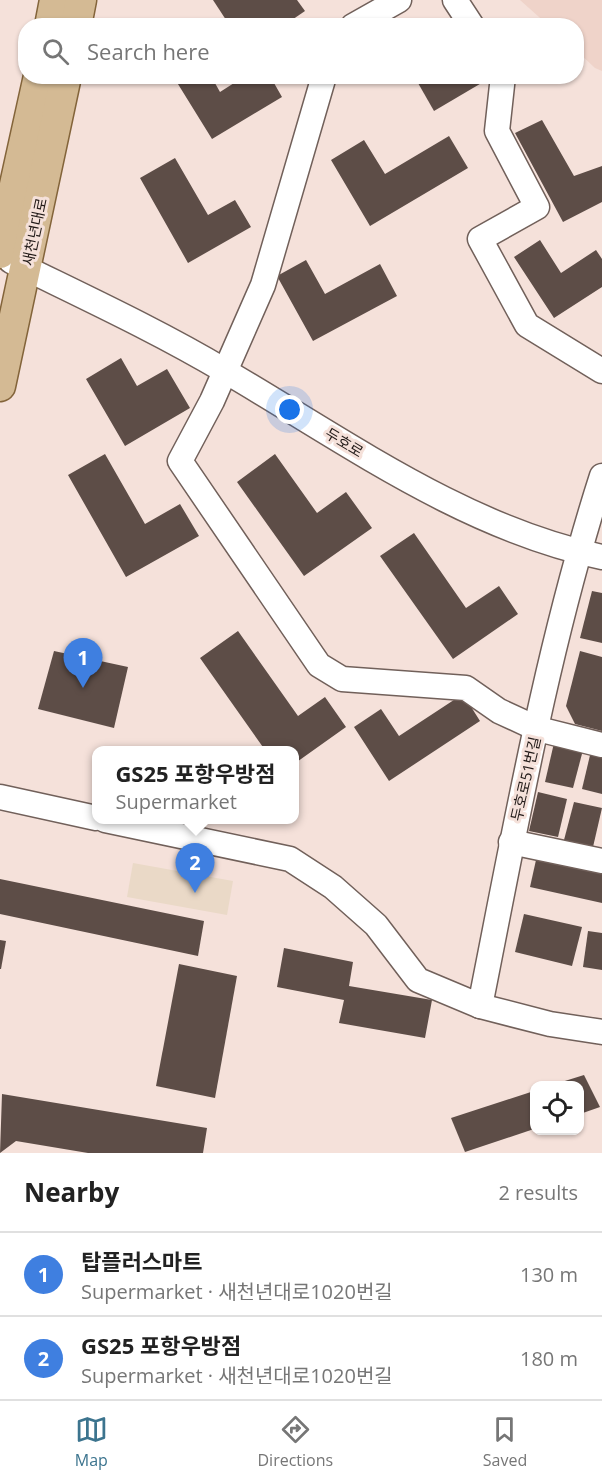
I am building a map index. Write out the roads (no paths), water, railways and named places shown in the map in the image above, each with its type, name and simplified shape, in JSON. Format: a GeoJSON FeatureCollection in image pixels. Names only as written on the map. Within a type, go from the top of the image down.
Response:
{"type":"FeatureCollection","features":[{"type":"Feature","properties":{"kind":"main road"},"geometry":{"type":"LineString","coordinates":[[52,18],[55,0]]}},
{"type":"Feature","properties":{"kind":"main road"},"geometry":{"type":"LineString","coordinates":[[78,18],[81,0]]}},
{"type":"Feature","properties":{"kind":"main road","name":"새천년대로"},"geometry":{"type":"LineString","coordinates":[[0,254],[37,84]]}},
{"type":"Feature","properties":{"kind":"main road","name":"새천년대로"},"geometry":{"type":"LineString","coordinates":[[0,386],[27,269],[64,84]]}},
{"type":"Feature","properties":{"kind":"main road"},"geometry":{"type":"LineString","coordinates":[[32,111],[39,130],[35,161],[41,167],[49,163]]}},
{"type":"Feature","properties":{"kind":"street"},"geometry":{"type":"LineString","coordinates":[[367,18],[399,0]]}},
{"type":"Feature","properties":{"kind":"street"},"geometry":{"type":"LineString","coordinates":[[455,0],[467,18]]}},
{"type":"Feature","properties":{"kind":"street"},"geometry":{"type":"LineString","coordinates":[[322,84],[263,285],[223,370],[212,401],[180,461],[319,665],[342,679],[466,688],[499,711],[538,729],[602,745]]}},
{"type":"Feature","properties":{"kind":"street"},"geometry":{"type":"LineString","coordinates":[[502,84],[497,131],[537,207],[480,239],[527,325],[602,371]]}},
{"type":"Feature","properties":{"kind":"street","name":"두호로"},"geometry":{"type":"LineString","coordinates":[[0,254],[223,370],[380,465],[500,526],[578,552],[602,557]]}},
{"type":"Feature","properties":{"kind":"street","name":"두호로51번길"},"geometry":{"type":"LineString","coordinates":[[480,1006],[511,842],[578,552],[602,476]]}},
{"type":"Feature","properties":{"kind":"street"},"geometry":{"type":"LineString","coordinates":[[0,797],[92,817]]}},
{"type":"Feature","properties":{"kind":"street"},"geometry":{"type":"LineString","coordinates":[[128,824],[290,859],[333,887],[376,925],[418,980],[480,1006],[550,1024],[602,1032]]}},
{"type":"Feature","properties":{"kind":"street"},"geometry":{"type":"LineString","coordinates":[[511,842],[602,861]]}},
{"type":"Feature","properties":{"kind":"place","name":"탑플러스마트"},"geometry":{"type":"Point","coordinates":[83,688]}},
{"type":"Feature","properties":{"kind":"place","name":"GS25 포항우방점"},"geometry":{"type":"Point","coordinates":[195,893]}}]}
